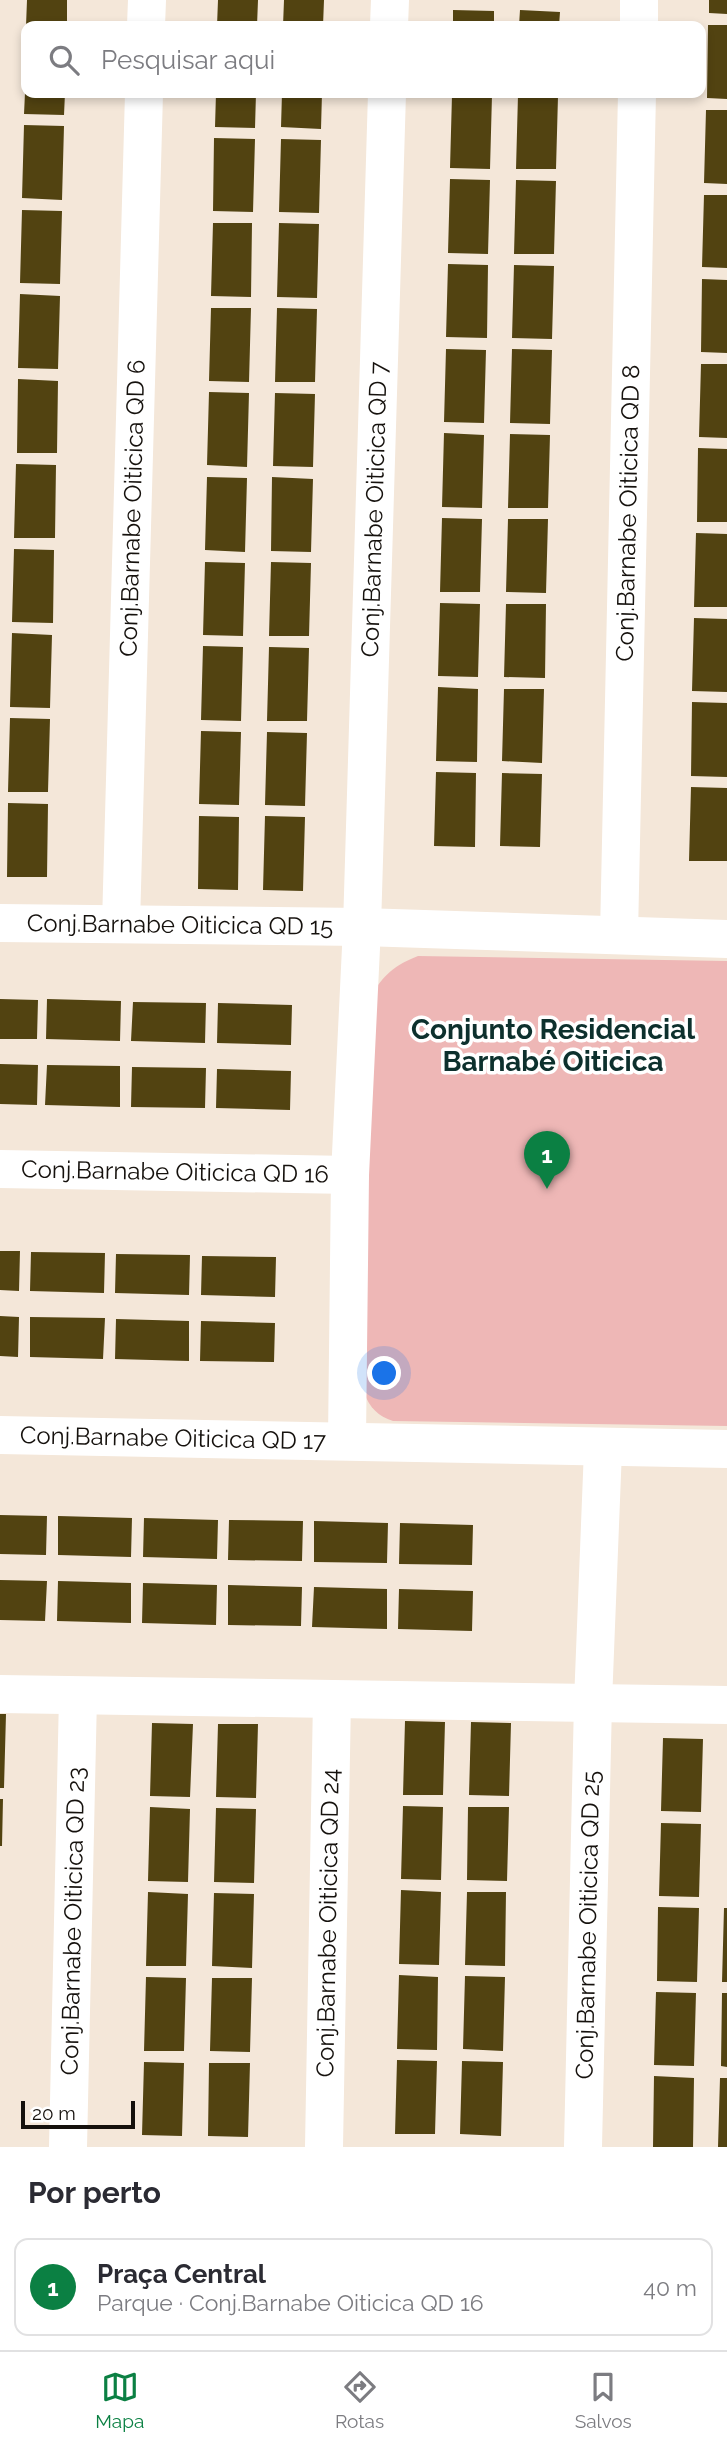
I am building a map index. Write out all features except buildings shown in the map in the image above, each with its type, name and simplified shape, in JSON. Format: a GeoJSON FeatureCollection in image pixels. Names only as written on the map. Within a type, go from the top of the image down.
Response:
{"type":"FeatureCollection","features":[{"type":"Feature","properties":{"kind":"street"},"geometry":{"type":"LineString","coordinates":[[146,0],[146,21]]}},
{"type":"Feature","properties":{"kind":"street"},"geometry":{"type":"LineString","coordinates":[[389,21],[390,0]]}},
{"type":"Feature","properties":{"kind":"street"},"geometry":{"type":"LineString","coordinates":[[639,0],[639,21]]}},
{"type":"Feature","properties":{"kind":"street","name":"Conj.Barnabe Oiticica QD 6"},"geometry":{"type":"LineString","coordinates":[[121,924],[144,98]]}},
{"type":"Feature","properties":{"kind":"street","name":"Conj.Barnabe Oiticica QD 7"},"geometry":{"type":"LineString","coordinates":[[347,1440],[351,1175],[362,928],[387,98]]}},
{"type":"Feature","properties":{"kind":"street","name":"Conj.Barnabe Oiticica QD 8"},"geometry":{"type":"LineString","coordinates":[[619,935],[637,98]]}},
{"type":"Feature","properties":{"kind":"street","name":"Conj.Barnabe Oiticica QD 15"},"geometry":{"type":"LineString","coordinates":[[0,923],[362,928],[727,939]]}},
{"type":"Feature","properties":{"kind":"street","name":"Conj.Barnabe Oiticica QD 16"},"geometry":{"type":"LineString","coordinates":[[0,1169],[351,1175]]}},
{"type":"Feature","properties":{"kind":"street","name":"Conj.Barnabe Oiticica QD 17"},"geometry":{"type":"LineString","coordinates":[[0,1435],[347,1440],[603,1449],[727,1449]]}},
{"type":"Feature","properties":{"kind":"street","name":"Conj.Barnabe Oiticica QD 25"},"geometry":{"type":"LineString","coordinates":[[583,2147],[593,1702],[603,1449]]}},
{"type":"Feature","properties":{"kind":"street"},"geometry":{"type":"LineString","coordinates":[[0,1694],[727,1705]]}},
{"type":"Feature","properties":{"kind":"street","name":"Conj.Barnabe Oiticica QD 23"},"geometry":{"type":"LineString","coordinates":[[68,2147],[78,1696]]}},
{"type":"Feature","properties":{"kind":"street","name":"Conj.Barnabe Oiticica QD 24"},"geometry":{"type":"LineString","coordinates":[[324,2147],[332,1699]]}},
{"type":"Feature","properties":{"kind":"shaded area"},"geometry":{"type":"Polygon","coordinates":[[[418,956],[727,961],[727,1426],[393,1421],[375,1411],[369,1403],[364,1393],[371,996],[390,972],[418,956]]]}},
{"type":"Feature","properties":{"kind":"place","name":"Praça Central"},"geometry":{"type":"Point","coordinates":[547,1189]}},
{"type":"Feature","properties":{"kind":"district","name":"Conjunto Residencial Barnabé Oiticica"},"geometry":{"type":"Point","coordinates":[553,1045]}}]}
